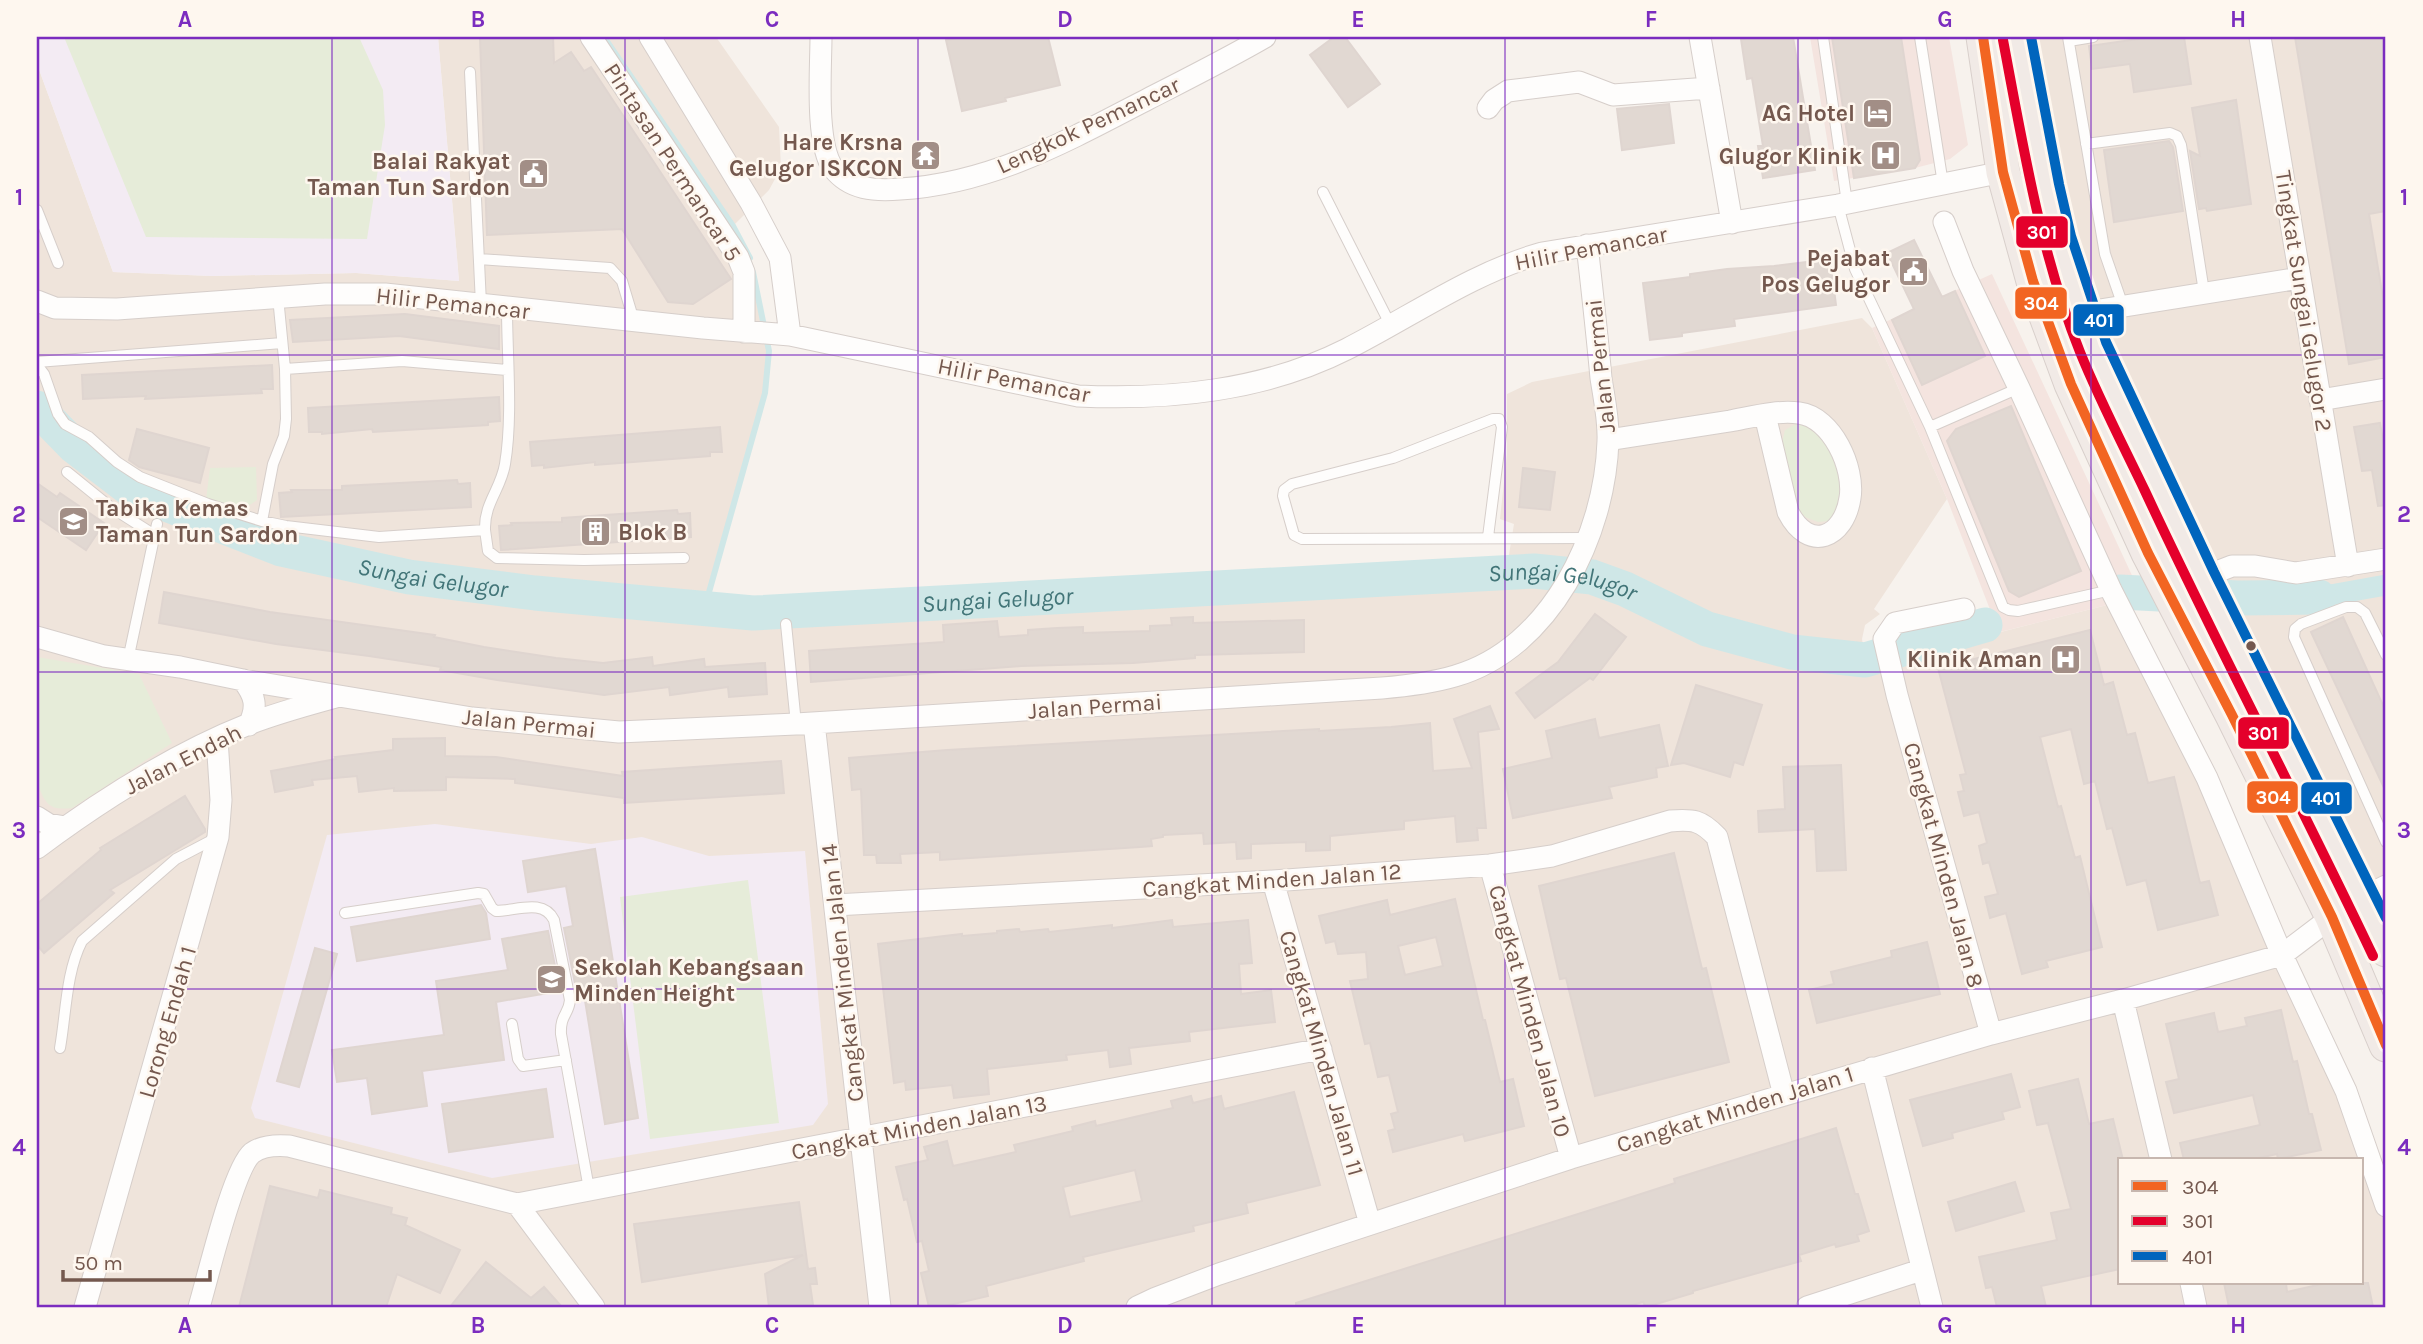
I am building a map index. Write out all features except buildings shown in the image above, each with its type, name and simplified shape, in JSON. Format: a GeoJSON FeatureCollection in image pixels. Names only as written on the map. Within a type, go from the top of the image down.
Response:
{"type":"FeatureCollection","features":[{"type":"Feature","properties":{"kind":"highway"},"geometry":{"type":"LineString","coordinates":[[1983,37],[2003,172],[2047,323],[2096,441],[2332,917],[2386,1045]]}},
{"type":"Feature","properties":{"kind":"highway"},"geometry":{"type":"LineString","coordinates":[[2017,37],[2045,187],[2093,347],[2201,578],[2374,892],[2386,950]]}},
{"type":"Feature","properties":{"kind":"highway"},"geometry":{"type":"LineString","coordinates":[[2003,172],[2021,152],[2028,140],[2032,123]]}},
{"type":"Feature","properties":{"kind":"highway"},"geometry":{"type":"LineString","coordinates":[[2003,172],[2021,173],[2039,181],[2045,187]]}},
{"type":"Feature","properties":{"kind":"street","name":"Pintasan Permancar 5"},"geometry":{"type":"LineString","coordinates":[[591,37],[738,257],[766,333]]}},
{"type":"Feature","properties":{"kind":"street"},"geometry":{"type":"LineString","coordinates":[[650,37],[751,203],[780,258],[766,333]]}},
{"type":"Feature","properties":{"kind":"street","name":"Lengkok Pemancar"},"geometry":{"type":"LineString","coordinates":[[821,37],[823,138],[827,155],[833,168],[845,179],[860,188],[880,191],[967,180],[1025,160],[1265,37]]}},
{"type":"Feature","properties":{"kind":"street"},"geometry":{"type":"LineString","coordinates":[[1700,37],[1732,223]]}},
{"type":"Feature","properties":{"kind":"street","name":"Tingkat Sungai Gelugor 2"},"geometry":{"type":"LineString","coordinates":[[2260,37],[2348,566]]}},
{"type":"Feature","properties":{"kind":"street"},"geometry":{"type":"LineString","coordinates":[[1488,108],[1494,100],[1508,91],[1578,82],[1613,95],[1709,89]]}},
{"type":"Feature","properties":{"kind":"street","name":"Hilir Pemancar"},"geometry":{"type":"LineString","coordinates":[[37,301],[55,308],[117,309],[278,297],[385,294],[766,333],[1078,396],[1122,398],[1183,394],[1247,385],[1296,371],[1345,350],[1473,279],[1509,263],[1542,253],[1843,204],[2003,172]]}},
{"type":"Feature","properties":{"kind":"street"},"geometry":{"type":"LineString","coordinates":[[1944,222],[1963,271],[2110,590],[2207,778],[2282,955],[2346,1091],[2386,1206]]}},
{"type":"Feature","properties":{"kind":"street","name":"Jalan Permai"},"geometry":{"type":"LineString","coordinates":[[37,637],[87,652],[128,660],[472,718],[619,732],[805,724],[1415,685],[1456,676],[1485,664],[1536,625],[1567,585],[1585,546],[1600,498],[1608,440],[1587,245]]}},
{"type":"Feature","properties":{"kind":"street"},"geometry":{"type":"LineString","coordinates":[[2081,313],[2300,278]]}},
{"type":"Feature","properties":{"kind":"street"},"geometry":{"type":"LineString","coordinates":[[2320,400],[2386,389]]}},
{"type":"Feature","properties":{"kind":"street"},"geometry":{"type":"LineString","coordinates":[[1608,440],[1765,415],[1800,413],[1812,417],[1826,426],[1839,446],[1849,479],[1851,496],[1845,519],[1831,534],[1820,537],[1809,535],[1794,523],[1788,512],[1765,415]]}},
{"type":"Feature","properties":{"kind":"street"},"geometry":{"type":"LineString","coordinates":[[2201,578],[2232,566],[2255,566],[2296,573],[2386,559]]}},
{"type":"Feature","properties":{"kind":"street","name":"Cangkat Minden Jalan 8"},"geometry":{"type":"LineString","coordinates":[[1964,609],[1895,623],[1884,639],[1991,1034]]}},
{"type":"Feature","properties":{"kind":"street"},"geometry":{"type":"LineString","coordinates":[[243,680],[253,693],[256,703],[249,725]]}},
{"type":"Feature","properties":{"kind":"street","name":"Jalan Endah"},"geometry":{"type":"LineString","coordinates":[[37,848],[116,793],[217,738],[341,695]]}},
{"type":"Feature","properties":{"kind":"street","name":"Cangkat Minden Jalan 14"},"geometry":{"type":"LineString","coordinates":[[805,724],[835,905],[880,1307]]}},
{"type":"Feature","properties":{"kind":"street","name":"Lorong Endah 1"},"geometry":{"type":"LineString","coordinates":[[87,1305],[218,837],[221,800],[217,738]]}},
{"type":"Feature","properties":{"kind":"street"},"geometry":{"type":"LineString","coordinates":[[37,817],[48,824],[65,827]]}},
{"type":"Feature","properties":{"kind":"street","name":"Cangkat Minden Jalan 12"},"geometry":{"type":"LineString","coordinates":[[835,905],[1273,881],[1490,864],[1552,856],[1670,821],[1703,822],[1717,836],[1784,1094]]}},
{"type":"Feature","properties":{"kind":"street","name":"Cangkat Minden Jalan 10"},"geometry":{"type":"LineString","coordinates":[[1490,864],[1571,1158]]}},
{"type":"Feature","properties":{"kind":"street","name":"Cangkat Minden Jalan 11"},"geometry":{"type":"LineString","coordinates":[[1273,881],[1370,1224]]}},
{"type":"Feature","properties":{"kind":"street","name":"Cangkat Minden Jalan 1"},"geometry":{"type":"LineString","coordinates":[[1137,1307],[1156,1297],[1219,1274],[1571,1158],[1991,1034],[2282,955],[2332,917],[2374,892]]}},
{"type":"Feature","properties":{"kind":"street"},"geometry":{"type":"LineString","coordinates":[[2123,1000],[2161,1158]]}},
{"type":"Feature","properties":{"kind":"street","name":"Cangkat Minden Jalan 13"},"geometry":{"type":"LineString","coordinates":[[517,1204],[1321,1049]]}},
{"type":"Feature","properties":{"kind":"street"},"geometry":{"type":"LineString","coordinates":[[1872,1068],[1932,1307]]}},
{"type":"Feature","properties":{"kind":"street"},"geometry":{"type":"LineString","coordinates":[[199,1307],[238,1173],[253,1152],[264,1147],[289,1146],[517,1204],[594,1307]]}},
{"type":"Feature","properties":{"kind":"street"},"geometry":{"type":"LineString","coordinates":[[1807,1307],[1921,1270]]}},
{"type":"Feature","properties":{"kind":"street"},"geometry":{"type":"LineString","coordinates":[[2191,1284],[2196,1307]]}},
{"type":"Feature","properties":{"kind":"lane"},"geometry":{"type":"LineString","coordinates":[[1823,37],[1843,204],[1855,269],[1930,427],[2004,607],[2018,611],[2110,590]]}},
{"type":"Feature","properties":{"kind":"lane"},"geometry":{"type":"LineString","coordinates":[[1920,37],[1944,184]]}},
{"type":"Feature","properties":{"kind":"lane"},"geometry":{"type":"LineString","coordinates":[[2093,37],[2068,39],[2105,254],[2123,306]]}},
{"type":"Feature","properties":{"kind":"lane"},"geometry":{"type":"LineString","coordinates":[[470,72],[481,304]]}},
{"type":"Feature","properties":{"kind":"lane"},"geometry":{"type":"LineString","coordinates":[[2086,144],[2170,134],[2178,136],[2182,145],[2203,292]]}},
{"type":"Feature","properties":{"kind":"lane"},"geometry":{"type":"LineString","coordinates":[[1323,192],[1391,326]]}},
{"type":"Feature","properties":{"kind":"lane"},"geometry":{"type":"LineString","coordinates":[[37,210],[58,263]]}},
{"type":"Feature","properties":{"kind":"lane"},"geometry":{"type":"LineString","coordinates":[[479,259],[610,268],[622,281],[634,321]]}},
{"type":"Feature","properties":{"kind":"lane"},"geometry":{"type":"LineString","coordinates":[[262,521],[273,464],[284,436],[285,369],[278,297]]}},
{"type":"Feature","properties":{"kind":"lane"},"geometry":{"type":"LineString","coordinates":[[507,308],[505,466],[485,512],[488,551],[501,558],[684,558]]}},
{"type":"Feature","properties":{"kind":"lane"},"geometry":{"type":"LineString","coordinates":[[282,343],[37,363],[58,414],[65,424],[89,438],[140,477],[208,504],[286,526],[379,537],[485,530]]}},
{"type":"Feature","properties":{"kind":"lane"},"geometry":{"type":"LineString","coordinates":[[285,369],[402,361],[507,370]]}},
{"type":"Feature","properties":{"kind":"lane"},"geometry":{"type":"LineString","coordinates":[[1930,427],[2019,388]]}},
{"type":"Feature","properties":{"kind":"lane"},"geometry":{"type":"LineString","coordinates":[[1488,537],[1502,427],[1499,419],[1393,458],[1292,484],[1284,490],[1294,535],[1298,538],[1488,537],[1585,546]]}},
{"type":"Feature","properties":{"kind":"lane"},"geometry":{"type":"LineString","coordinates":[[67,472],[109,506],[155,529],[128,660]]}},
{"type":"Feature","properties":{"kind":"lane"},"geometry":{"type":"LineString","coordinates":[[2386,655],[2365,613],[2357,607],[2346,607],[2301,624],[2295,629],[2294,637],[2386,842]]}},
{"type":"Feature","properties":{"kind":"lane"},"geometry":{"type":"LineString","coordinates":[[786,624],[805,724]]}},
{"type":"Feature","properties":{"kind":"lane"},"geometry":{"type":"LineString","coordinates":[[60,1048],[71,980],[82,941],[176,859],[218,837]]}},
{"type":"Feature","properties":{"kind":"lane"},"geometry":{"type":"LineString","coordinates":[[345,913],[478,893],[484,894],[496,911],[538,906],[545,908],[554,920],[570,1000],[560,1024],[589,1189]]}},
{"type":"Feature","properties":{"kind":"lane"},"geometry":{"type":"LineString","coordinates":[[512,1024],[518,1059],[523,1066],[566,1060]]}},
{"type":"Feature","properties":{"kind":"shaded area"},"geometry":{"type":"Polygon","coordinates":[[[37,37],[438,37],[459,281],[356,273],[212,276],[113,272],[37,64],[37,37]]]}},
{"type":"Feature","properties":{"kind":"shaded area"},"geometry":{"type":"Polygon","coordinates":[[[438,37],[716,37],[779,127],[781,168],[769,190],[733,226],[752,264],[769,351],[765,393],[704,610],[753,613],[1506,573],[1514,524],[1500,519],[1507,454],[1507,394],[1532,382],[1862,318],[1872,328],[1947,499],[1874,609],[1880,614],[1865,625],[1862,639],[1865,660],[1985,625],[1989,635],[2127,600],[2386,1195],[2386,1307],[37,1307],[37,64],[113,272],[212,276],[356,273],[459,281],[438,37]]]}},
{"type":"Feature","properties":{"kind":"shaded area"},"geometry":{"type":"Polygon","coordinates":[[[1810,37],[1949,37],[1968,145],[1950,159],[1915,168],[1834,181],[1810,37]]]}},
{"type":"Feature","properties":{"kind":"shaded area"},"geometry":{"type":"Polygon","coordinates":[[[2017,37],[2386,37],[2386,950],[2093,347],[2017,37]]]}},
{"type":"Feature","properties":{"kind":"shaded area"},"geometry":{"type":"Polygon","coordinates":[[[1992,274],[2136,584],[2127,600],[1988,635],[1983,614],[1991,612],[1947,499],[1872,328],[1992,274]]]}},
{"type":"Feature","properties":{"kind":"shaded area","name":"Sekolah Kebangsaan Minden Height"},"geometry":{"type":"Polygon","coordinates":[[[435,824],[591,844],[642,837],[709,856],[805,851],[828,1104],[813,1125],[492,1178],[255,1118],[251,1108],[327,835],[435,824]]]}},
{"type":"Feature","properties":{"kind":"green space"},"geometry":{"type":"Polygon","coordinates":[[[64,37],[359,37],[383,90],[385,125],[367,239],[146,237],[64,37]]]}},
{"type":"Feature","properties":{"kind":"green space"},"geometry":{"type":"Polygon","coordinates":[[[1798,423],[1821,439],[1836,465],[1839,494],[1829,521],[1818,522],[1805,517],[1798,508],[1782,443],[1785,430],[1798,423]]]}},
{"type":"Feature","properties":{"kind":"green space"},"geometry":{"type":"Polygon","coordinates":[[[256,467],[257,500],[242,510],[206,500],[210,468],[256,467]]]}},
{"type":"Feature","properties":{"kind":"green space"},"geometry":{"type":"Polygon","coordinates":[[[37,657],[139,674],[172,743],[72,808],[52,807],[45,800],[37,782],[37,657]]]}},
{"type":"Feature","properties":{"kind":"green space"},"geometry":{"type":"Polygon","coordinates":[[[748,880],[779,1123],[650,1139],[620,897],[748,880]]]}},
{"type":"Feature","properties":{"kind":"waterway"},"geometry":{"type":"LineString","coordinates":[[604,37],[733,226],[750,258]]}},
{"type":"Feature","properties":{"kind":"waterway"},"geometry":{"type":"LineString","coordinates":[[704,610],[765,393],[769,351],[753,272]]}},
{"type":"Feature","properties":{"kind":"waterway","name":"Sungai Gelugor"},"geometry":{"type":"LineString","coordinates":[[37,408],[74,446],[133,491],[281,549],[409,577],[535,593],[753,613],[1534,571],[1592,577],[1625,589],[1707,629],[1792,652],[1865,660],[1985,625]]}},
{"type":"Feature","properties":{"kind":"waterway"},"geometry":{"type":"LineString","coordinates":[[2319,597],[2386,585]]}},
{"type":"Feature","properties":{"kind":"waterway","name":"Sungai Gelugor"},"geometry":{"type":"LineString","coordinates":[[2120,592],[2238,598],[2319,597]]}},
{"type":"Feature","properties":{"kind":"transit line","name":"304"},"geometry":{"type":"LineString","coordinates":[[1983,37],[2003,172],[2033,281],[2071,384],[2148,553],[2332,917],[2386,1045]]}},
{"type":"Feature","properties":{"kind":"transit line","name":"401"},"geometry":{"type":"LineString","coordinates":[[2031,37],[2071,236],[2106,342],[2214,572],[2386,918]]}},
{"type":"Feature","properties":{"kind":"transit line","name":"301"},"geometry":{"type":"LineString","coordinates":[[2003,40],[2043,237],[2080,352],[2173,550],[2373,956]]}},
{"type":"Feature","properties":{"kind":"place","name":"AG Hotel"},"geometry":{"type":"Point","coordinates":[1878,113]}},
{"type":"Feature","properties":{"kind":"place","name":"Hare Krsna Gelugor ISKCON"},"geometry":{"type":"Point","coordinates":[926,155]}},
{"type":"Feature","properties":{"kind":"place","name":"Glugor Klinik"},"geometry":{"type":"Point","coordinates":[1885,156]}},
{"type":"Feature","properties":{"kind":"place","name":"Balai Rakyat Taman Tun Sardon"},"geometry":{"type":"Point","coordinates":[533,174]}},
{"type":"Feature","properties":{"kind":"place","name":"Pejabat Pos Gelugor"},"geometry":{"type":"Point","coordinates":[1913,271]}},
{"type":"Feature","properties":{"kind":"place","name":"Tabika Kemas Taman Tun Sardon"},"geometry":{"type":"Point","coordinates":[73,521]}},
{"type":"Feature","properties":{"kind":"place","name":"Blok B"},"geometry":{"type":"Point","coordinates":[595,532]}},
{"type":"Feature","properties":{"kind":"place","name":"Klinik Aman"},"geometry":{"type":"Point","coordinates":[2065,659]}},
{"type":"Feature","properties":{"kind":"place","name":"Sekolah Kebangsaan Minden Height"},"geometry":{"type":"Point","coordinates":[551,980]}}]}
